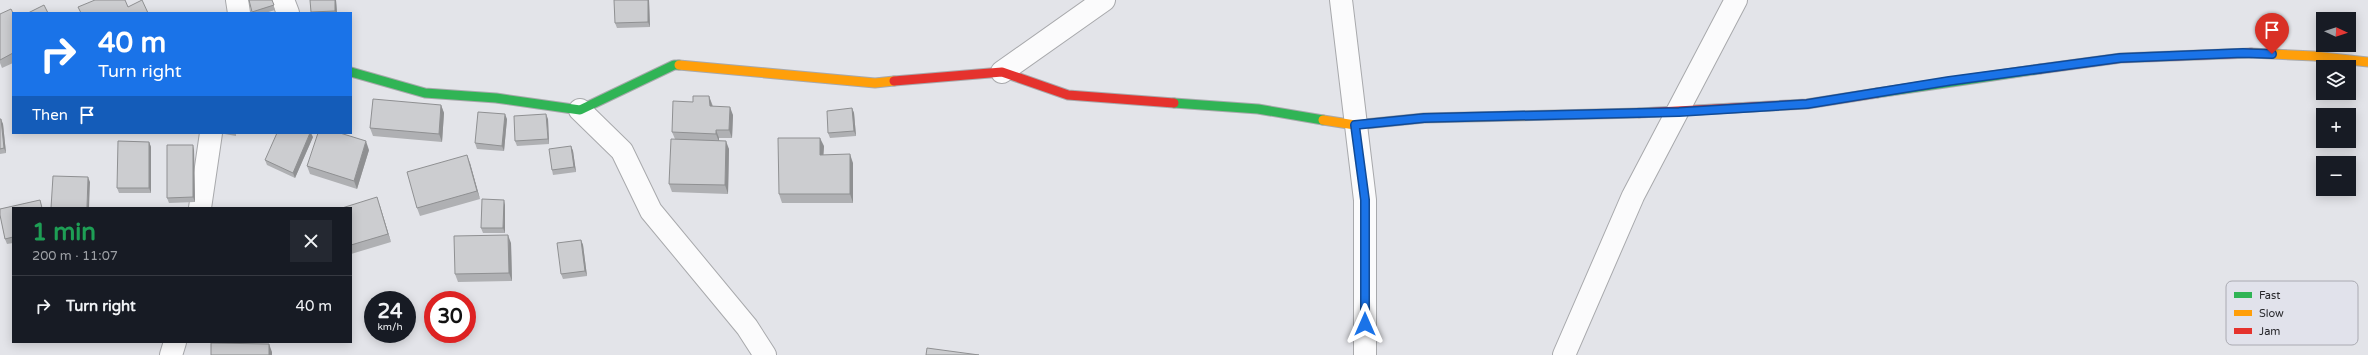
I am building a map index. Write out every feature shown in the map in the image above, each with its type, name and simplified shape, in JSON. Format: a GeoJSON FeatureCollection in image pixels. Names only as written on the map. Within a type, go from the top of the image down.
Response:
{"type":"FeatureCollection","features":[{"type":"Feature","properties":{"kind":"street"},"geometry":{"type":"LineString","coordinates":[[237,0],[239,12]]}},
{"type":"Feature","properties":{"kind":"street"},"geometry":{"type":"LineString","coordinates":[[284,0],[288,12]]}},
{"type":"Feature","properties":{"kind":"street"},"geometry":{"type":"LineString","coordinates":[[1002,72],[1104,0]]}},
{"type":"Feature","properties":{"kind":"street"},"geometry":{"type":"LineString","coordinates":[[1341,0],[1365,200],[1365,355]]}},
{"type":"Feature","properties":{"kind":"street"},"geometry":{"type":"LineString","coordinates":[[1564,355],[1633,196],[1679,112],[1736,0]]}},
{"type":"Feature","properties":{"kind":"street"},"geometry":{"type":"LineString","coordinates":[[352,72],[425,93],[496,98],[580,110],[674,65],[875,83],[1002,72],[1068,95],[1258,109],[1355,125],[1424,118],[1679,112],[1807,104],[1949,81],[2120,58],[2243,53],[2314,56],[2368,62]]}},
{"type":"Feature","properties":{"kind":"street"},"geometry":{"type":"LineString","coordinates":[[580,110],[622,151],[651,211],[747,327],[765,355]]}},
{"type":"Feature","properties":{"kind":"street"},"geometry":{"type":"LineString","coordinates":[[200,207],[211,134]]}},
{"type":"Feature","properties":{"kind":"street"},"geometry":{"type":"LineString","coordinates":[[171,355],[175,343]]}},
{"type":"Feature","properties":{"kind":"building"},"geometry":{"type":"Polygon","coordinates":[[[95,0],[125,0],[128,7],[142,0],[148,12],[80,12],[78,7],[95,0]]]}},
{"type":"Feature","properties":{"kind":"building"},"geometry":{"type":"Polygon","coordinates":[[[249,0],[272,0],[274,5],[252,12],[249,0]]]}},
{"type":"Feature","properties":{"kind":"building"},"geometry":{"type":"Polygon","coordinates":[[[310,0],[335,0],[335,11],[311,12],[310,0]]]}},
{"type":"Feature","properties":{"kind":"building"},"geometry":{"type":"Polygon","coordinates":[[[614,0],[648,0],[648,22],[615,23],[614,0]]]}},
{"type":"Feature","properties":{"kind":"building"},"geometry":{"type":"Polygon","coordinates":[[[44,5],[48,12],[30,12],[44,5]]]}},
{"type":"Feature","properties":{"kind":"building"},"geometry":{"type":"Polygon","coordinates":[[[11,9],[12,12],[12,54],[0,60],[0,14],[11,9]]]}},
{"type":"Feature","properties":{"kind":"building"},"geometry":{"type":"Polygon","coordinates":[[[693,96],[709,96],[710,106],[730,107],[729,130],[716,130],[716,134],[672,132],[673,101],[693,102],[693,96]]]}},
{"type":"Feature","properties":{"kind":"building"},"geometry":{"type":"Polygon","coordinates":[[[373,99],[441,105],[439,134],[370,128],[373,99]]]}},
{"type":"Feature","properties":{"kind":"building"},"geometry":{"type":"Polygon","coordinates":[[[852,108],[854,131],[828,133],[827,111],[852,108]]]}},
{"type":"Feature","properties":{"kind":"building"},"geometry":{"type":"Polygon","coordinates":[[[478,112],[505,114],[502,146],[475,143],[478,112]]]}},
{"type":"Feature","properties":{"kind":"building"},"geometry":{"type":"Polygon","coordinates":[[[546,114],[548,139],[515,141],[514,116],[546,114]]]}},
{"type":"Feature","properties":{"kind":"building"},"geometry":{"type":"Polygon","coordinates":[[[0,119],[4,148],[0,149],[0,119]]]}},
{"type":"Feature","properties":{"kind":"building"},"geometry":{"type":"Polygon","coordinates":[[[277,134],[310,134],[293,173],[265,160],[277,134]]]}},
{"type":"Feature","properties":{"kind":"building"},"geometry":{"type":"Polygon","coordinates":[[[318,134],[343,134],[366,141],[354,181],[307,166],[318,134]]]}},
{"type":"Feature","properties":{"kind":"building"},"geometry":{"type":"Polygon","coordinates":[[[778,138],[820,138],[820,155],[850,154],[850,194],[779,194],[778,138]]]}},
{"type":"Feature","properties":{"kind":"building"},"geometry":{"type":"Polygon","coordinates":[[[671,139],[726,141],[725,185],[669,184],[671,139]]]}},
{"type":"Feature","properties":{"kind":"building"},"geometry":{"type":"Polygon","coordinates":[[[118,141],[149,142],[149,188],[117,188],[118,141]]]}},
{"type":"Feature","properties":{"kind":"building"},"geometry":{"type":"Polygon","coordinates":[[[167,145],[193,145],[193,197],[167,198],[167,145]]]}},
{"type":"Feature","properties":{"kind":"building"},"geometry":{"type":"Polygon","coordinates":[[[571,146],[574,167],[552,170],[549,149],[571,146]]]}},
{"type":"Feature","properties":{"kind":"building"},"geometry":{"type":"Polygon","coordinates":[[[467,155],[477,191],[417,208],[407,172],[467,155]]]}},
{"type":"Feature","properties":{"kind":"building"},"geometry":{"type":"Polygon","coordinates":[[[53,176],[88,177],[87,207],[51,207],[53,176]]]}},
{"type":"Feature","properties":{"kind":"building"},"geometry":{"type":"Polygon","coordinates":[[[377,197],[388,234],[352,245],[352,207],[345,207],[377,197]]]}},
{"type":"Feature","properties":{"kind":"building"},"geometry":{"type":"Polygon","coordinates":[[[482,199],[504,200],[503,228],[481,228],[482,199]]]}},
{"type":"Feature","properties":{"kind":"building"},"geometry":{"type":"Polygon","coordinates":[[[40,200],[42,207],[12,207],[12,237],[5,239],[0,209],[40,200]]]}},
{"type":"Feature","properties":{"kind":"building"},"geometry":{"type":"Polygon","coordinates":[[[508,235],[509,273],[455,274],[454,236],[508,235]]]}},
{"type":"Feature","properties":{"kind":"building"},"geometry":{"type":"Polygon","coordinates":[[[581,240],[585,271],[561,274],[557,243],[581,240]]]}},
{"type":"Feature","properties":{"kind":"building"},"geometry":{"type":"Polygon","coordinates":[[[211,343],[269,344],[269,355],[211,355],[211,343]]]}},
{"type":"Feature","properties":{"kind":"building"},"geometry":{"type":"Polygon","coordinates":[[[927,348],[979,355],[926,355],[927,348]]]}},
{"type":"Feature","properties":{"kind":"traffic: fast"},"geometry":{"type":"LineString","coordinates":[[352,72],[425,93],[496,98],[580,110],[674,65],[679,65]]}},
{"type":"Feature","properties":{"kind":"traffic: fast"},"geometry":{"type":"LineString","coordinates":[[1877,93],[2040,69]]}},
{"type":"Feature","properties":{"kind":"traffic: fast"},"geometry":{"type":"LineString","coordinates":[[1174,103],[1258,109],[1323,120]]}},
{"type":"Feature","properties":{"kind":"traffic: slow"},"geometry":{"type":"LineString","coordinates":[[2251,53],[2314,56],[2368,62]]}},
{"type":"Feature","properties":{"kind":"traffic: slow"},"geometry":{"type":"LineString","coordinates":[[679,65],[875,83],[894,81]]}},
{"type":"Feature","properties":{"kind":"traffic: slow"},"geometry":{"type":"LineString","coordinates":[[1323,120],[1355,125],[1424,118],[1639,113]]}},
{"type":"Feature","properties":{"kind":"traffic: jam"},"geometry":{"type":"LineString","coordinates":[[2040,69],[2121,58],[2251,53]]}},
{"type":"Feature","properties":{"kind":"traffic: jam"},"geometry":{"type":"LineString","coordinates":[[894,81],[1002,72],[1068,95],[1174,103]]}},
{"type":"Feature","properties":{"kind":"traffic: jam"},"geometry":{"type":"LineString","coordinates":[[1639,113],[1807,104],[1877,93]]}},
{"type":"Feature","properties":{"kind":"route"},"geometry":{"type":"LineString","coordinates":[[1365,324],[1365,200],[1355,125],[1424,118],[1679,112],[1807,104],[1949,81],[2120,58],[2243,53],[2272,54]]}}]}
